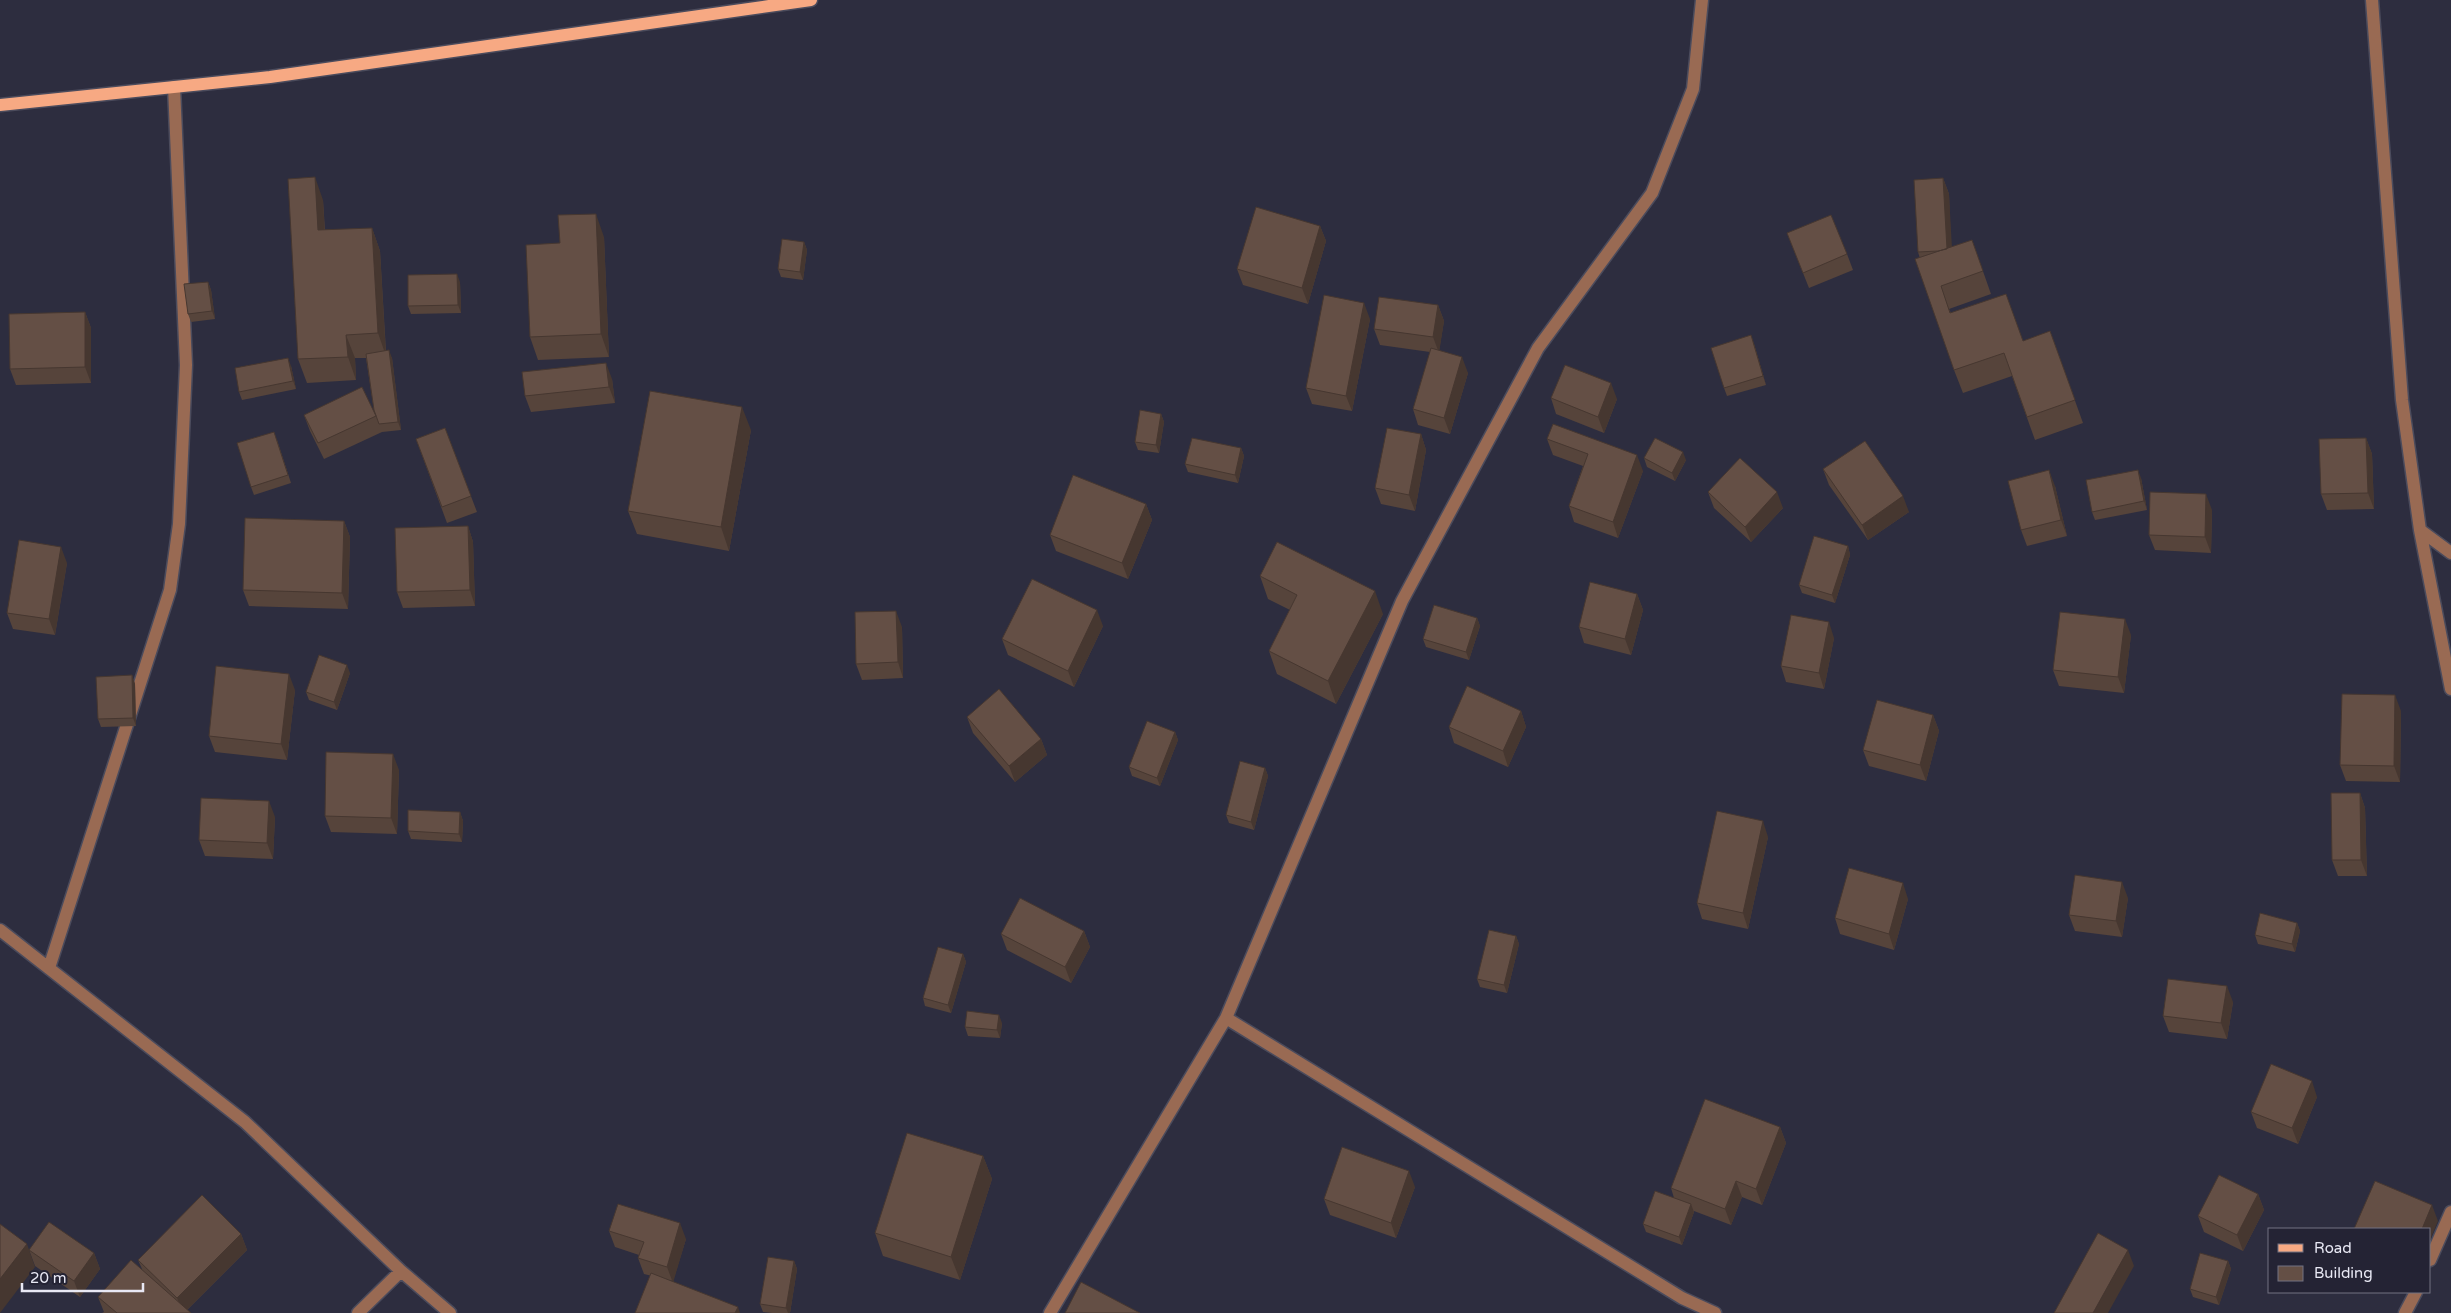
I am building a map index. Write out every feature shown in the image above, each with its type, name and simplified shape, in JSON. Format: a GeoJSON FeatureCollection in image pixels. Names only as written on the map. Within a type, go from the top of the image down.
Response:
{"type":"FeatureCollection","features":[{"type":"Feature","properties":{"kind":"main road"},"geometry":{"type":"LineString","coordinates":[[0,105],[270,77],[811,0]]}},
{"type":"Feature","properties":{"kind":"street"},"geometry":{"type":"LineString","coordinates":[[1050,1313],[1226,1018],[1402,601],[1538,348],[1652,193],[1693,89],[1702,0]]}},
{"type":"Feature","properties":{"kind":"street"},"geometry":{"type":"LineString","coordinates":[[2372,0],[2402,400],[2420,530],[2451,688]]}},
{"type":"Feature","properties":{"kind":"street"},"geometry":{"type":"LineString","coordinates":[[48,968],[170,590],[178,524],[186,365],[174,87]]}},
{"type":"Feature","properties":{"kind":"street"},"geometry":{"type":"LineString","coordinates":[[2420,530],[2451,554]]}},
{"type":"Feature","properties":{"kind":"street"},"geometry":{"type":"LineString","coordinates":[[0,930],[245,1122],[401,1271],[450,1313]]}},
{"type":"Feature","properties":{"kind":"street"},"geometry":{"type":"LineString","coordinates":[[1226,1018],[1682,1298],[1715,1313]]}},
{"type":"Feature","properties":{"kind":"street"},"geometry":{"type":"LineString","coordinates":[[2431,1258],[2451,1212]]}},
{"type":"Feature","properties":{"kind":"street"},"geometry":{"type":"LineString","coordinates":[[358,1313],[401,1271]]}},
{"type":"Feature","properties":{"kind":"street"},"geometry":{"type":"LineString","coordinates":[[2405,1313],[2415,1293]]}},
{"type":"Feature","properties":{"kind":"building"},"geometry":{"type":"Polygon","coordinates":[[[315,177],[318,230],[372,228],[378,333],[346,335],[348,357],[298,359],[288,179],[315,177]]]}},
{"type":"Feature","properties":{"kind":"building"},"geometry":{"type":"Polygon","coordinates":[[[1943,178],[1947,249],[1918,252],[1914,180],[1943,178]]]}},
{"type":"Feature","properties":{"kind":"building"},"geometry":{"type":"Polygon","coordinates":[[[1256,207],[1320,226],[1302,288],[1237,269],[1256,207]]]}},
{"type":"Feature","properties":{"kind":"building"},"geometry":{"type":"Polygon","coordinates":[[[596,214],[601,334],[530,337],[526,245],[560,243],[558,215],[596,214]]]}},
{"type":"Feature","properties":{"kind":"building"},"geometry":{"type":"Polygon","coordinates":[[[1831,215],[1847,254],[1803,273],[1787,233],[1831,215]]]}},
{"type":"Feature","properties":{"kind":"building"},"geometry":{"type":"Polygon","coordinates":[[[782,239],[804,242],[800,272],[778,269],[782,239]]]}},
{"type":"Feature","properties":{"kind":"building"},"geometry":{"type":"Polygon","coordinates":[[[1972,240],[1983,271],[1941,286],[1950,313],[2006,294],[2023,341],[2050,331],[2075,400],[2027,417],[2004,353],[1954,370],[1915,259],[1972,240]]]}},
{"type":"Feature","properties":{"kind":"building"},"geometry":{"type":"Polygon","coordinates":[[[457,274],[458,305],[408,306],[408,275],[457,274]]]}},
{"type":"Feature","properties":{"kind":"building"},"geometry":{"type":"Polygon","coordinates":[[[208,282],[212,311],[188,314],[184,284],[208,282]]]}},
{"type":"Feature","properties":{"kind":"building"},"geometry":{"type":"Polygon","coordinates":[[[1324,295],[1364,303],[1346,396],[1306,388],[1324,295]]]}},
{"type":"Feature","properties":{"kind":"building"},"geometry":{"type":"Polygon","coordinates":[[[1379,297],[1438,305],[1433,337],[1374,329],[1379,297]]]}},
{"type":"Feature","properties":{"kind":"building"},"geometry":{"type":"Polygon","coordinates":[[[85,312],[85,367],[10,369],[9,314],[85,312]]]}},
{"type":"Feature","properties":{"kind":"building"},"geometry":{"type":"Polygon","coordinates":[[[1751,335],[1763,376],[1724,388],[1711,348],[1751,335]]]}},
{"type":"Feature","properties":{"kind":"building"},"geometry":{"type":"Polygon","coordinates":[[[1431,348],[1462,357],[1444,418],[1413,409],[1431,348]]]}},
{"type":"Feature","properties":{"kind":"building"},"geometry":{"type":"Polygon","coordinates":[[[389,350],[398,422],[379,424],[374,410],[366,354],[389,350]]]}},
{"type":"Feature","properties":{"kind":"building"},"geometry":{"type":"Polygon","coordinates":[[[288,358],[293,381],[239,392],[235,368],[288,358]]]}},
{"type":"Feature","properties":{"kind":"building"},"geometry":{"type":"Polygon","coordinates":[[[606,363],[609,387],[525,396],[522,372],[606,363]]]}},
{"type":"Feature","properties":{"kind":"building"},"geometry":{"type":"Polygon","coordinates":[[[1565,365],[1611,383],[1598,417],[1551,398],[1565,365]]]}},
{"type":"Feature","properties":{"kind":"building"},"geometry":{"type":"Polygon","coordinates":[[[362,387],[376,416],[318,443],[304,415],[362,387]]]}},
{"type":"Feature","properties":{"kind":"building"},"geometry":{"type":"Polygon","coordinates":[[[650,391],[742,407],[721,527],[628,511],[650,391]]]}},
{"type":"Feature","properties":{"kind":"building"},"geometry":{"type":"Polygon","coordinates":[[[1140,410],[1161,414],[1156,445],[1135,442],[1140,410]]]}},
{"type":"Feature","properties":{"kind":"building"},"geometry":{"type":"Polygon","coordinates":[[[1553,424],[1637,455],[1613,522],[1569,506],[1588,454],[1547,439],[1553,424]]]}},
{"type":"Feature","properties":{"kind":"building"},"geometry":{"type":"Polygon","coordinates":[[[445,428],[471,496],[442,507],[416,439],[445,428]]]}},
{"type":"Feature","properties":{"kind":"building"},"geometry":{"type":"Polygon","coordinates":[[[1387,428],[1421,434],[1409,495],[1375,488],[1387,428]]]}},
{"type":"Feature","properties":{"kind":"building"},"geometry":{"type":"Polygon","coordinates":[[[274,432],[288,475],[251,487],[237,443],[274,432]]]}},
{"type":"Feature","properties":{"kind":"building"},"geometry":{"type":"Polygon","coordinates":[[[1192,438],[1241,448],[1235,475],[1185,464],[1192,438]]]}},
{"type":"Feature","properties":{"kind":"building"},"geometry":{"type":"Polygon","coordinates":[[[1655,438],[1683,452],[1672,473],[1644,458],[1655,438]]]}},
{"type":"Feature","properties":{"kind":"building"},"geometry":{"type":"Polygon","coordinates":[[[2366,438],[2368,493],[2321,494],[2319,439],[2366,438]]]}},
{"type":"Feature","properties":{"kind":"building"},"geometry":{"type":"Polygon","coordinates":[[[1865,441],[1903,496],[1862,525],[1823,469],[1865,441]]]}},
{"type":"Feature","properties":{"kind":"building"},"geometry":{"type":"Polygon","coordinates":[[[1740,458],[1777,492],[1745,527],[1708,492],[1740,458]]]}},
{"type":"Feature","properties":{"kind":"building"},"geometry":{"type":"Polygon","coordinates":[[[2049,470],[2061,520],[2021,530],[2008,481],[2049,470]]]}},
{"type":"Feature","properties":{"kind":"building"},"geometry":{"type":"Polygon","coordinates":[[[2138,470],[2144,501],[2092,512],[2086,480],[2138,470]]]}},
{"type":"Feature","properties":{"kind":"building"},"geometry":{"type":"Polygon","coordinates":[[[1073,475],[1146,504],[1122,563],[1050,535],[1073,475]]]}},
{"type":"Feature","properties":{"kind":"building"},"geometry":{"type":"Polygon","coordinates":[[[2150,492],[2206,494],[2205,537],[2149,535],[2150,492]]]}},
{"type":"Feature","properties":{"kind":"building"},"geometry":{"type":"Polygon","coordinates":[[[245,518],[344,521],[342,593],[243,590],[245,518]]]}},
{"type":"Feature","properties":{"kind":"building"},"geometry":{"type":"Polygon","coordinates":[[[468,526],[470,590],[397,592],[395,528],[468,526]]]}},
{"type":"Feature","properties":{"kind":"building"},"geometry":{"type":"Polygon","coordinates":[[[1814,536],[1848,546],[1832,595],[1799,585],[1814,536]]]}},
{"type":"Feature","properties":{"kind":"building"},"geometry":{"type":"Polygon","coordinates":[[[19,540],[61,547],[49,619],[7,613],[19,540]]]}},
{"type":"Feature","properties":{"kind":"building"},"geometry":{"type":"Polygon","coordinates":[[[1277,542],[1375,591],[1328,681],[1269,651],[1297,595],[1260,576],[1277,542]]]}},
{"type":"Feature","properties":{"kind":"building"},"geometry":{"type":"Polygon","coordinates":[[[1032,579],[1097,610],[1068,671],[1002,639],[1032,579]]]}},
{"type":"Feature","properties":{"kind":"building"},"geometry":{"type":"Polygon","coordinates":[[[1590,582],[1637,594],[1625,639],[1579,627],[1590,582]]]}},
{"type":"Feature","properties":{"kind":"building"},"geometry":{"type":"Polygon","coordinates":[[[1434,605],[1477,618],[1466,652],[1423,639],[1434,605]]]}},
{"type":"Feature","properties":{"kind":"building"},"geometry":{"type":"Polygon","coordinates":[[[896,611],[898,662],[856,664],[855,612],[896,611]]]}},
{"type":"Feature","properties":{"kind":"building"},"geometry":{"type":"Polygon","coordinates":[[[2060,612],[2125,619],[2118,677],[2053,670],[2060,612]]]}},
{"type":"Feature","properties":{"kind":"building"},"geometry":{"type":"Polygon","coordinates":[[[1791,615],[1829,622],[1819,673],[1781,666],[1791,615]]]}},
{"type":"Feature","properties":{"kind":"building"},"geometry":{"type":"Polygon","coordinates":[[[319,655],[347,665],[334,702],[306,692],[319,655]]]}},
{"type":"Feature","properties":{"kind":"building"},"geometry":{"type":"Polygon","coordinates":[[[216,666],[289,674],[281,744],[209,736],[216,666]]]}},
{"type":"Feature","properties":{"kind":"building"},"geometry":{"type":"Polygon","coordinates":[[[132,675],[133,718],[98,719],[96,677],[132,675]]]}},
{"type":"Feature","properties":{"kind":"building"},"geometry":{"type":"Polygon","coordinates":[[[1467,686],[1521,711],[1503,751],[1449,727],[1467,686]]]}},
{"type":"Feature","properties":{"kind":"building"},"geometry":{"type":"Polygon","coordinates":[[[999,689],[1041,739],[1009,766],[967,717],[999,689]]]}},
{"type":"Feature","properties":{"kind":"building"},"geometry":{"type":"Polygon","coordinates":[[[2342,694],[2395,695],[2394,766],[2340,765],[2342,694]]]}},
{"type":"Feature","properties":{"kind":"building"},"geometry":{"type":"Polygon","coordinates":[[[1877,700],[1933,715],[1920,765],[1863,750],[1877,700]]]}},
{"type":"Feature","properties":{"kind":"building"},"geometry":{"type":"Polygon","coordinates":[[[1147,721],[1175,732],[1157,778],[1129,767],[1147,721]]]}},
{"type":"Feature","properties":{"kind":"building"},"geometry":{"type":"Polygon","coordinates":[[[326,752],[393,754],[391,818],[325,816],[326,752]]]}},
{"type":"Feature","properties":{"kind":"building"},"geometry":{"type":"Polygon","coordinates":[[[1240,761],[1265,768],[1251,822],[1226,815],[1240,761]]]}},
{"type":"Feature","properties":{"kind":"building"},"geometry":{"type":"Polygon","coordinates":[[[2331,793],[2360,793],[2361,860],[2332,860],[2331,793]]]}},
{"type":"Feature","properties":{"kind":"building"},"geometry":{"type":"Polygon","coordinates":[[[201,798],[269,801],[267,843],[199,840],[201,798]]]}},
{"type":"Feature","properties":{"kind":"building"},"geometry":{"type":"Polygon","coordinates":[[[408,810],[460,812],[459,834],[408,831],[408,810]]]}},
{"type":"Feature","properties":{"kind":"building"},"geometry":{"type":"Polygon","coordinates":[[[1717,811],[1763,821],[1743,913],[1697,903],[1717,811]]]}},
{"type":"Feature","properties":{"kind":"building"},"geometry":{"type":"Polygon","coordinates":[[[1849,868],[1903,883],[1889,934],[1835,918],[1849,868]]]}},
{"type":"Feature","properties":{"kind":"building"},"geometry":{"type":"Polygon","coordinates":[[[2075,875],[2122,882],[2116,921],[2069,915],[2075,875]]]}},
{"type":"Feature","properties":{"kind":"building"},"geometry":{"type":"Polygon","coordinates":[[[1020,898],[1084,931],[1065,967],[1001,934],[1020,898]]]}},
{"type":"Feature","properties":{"kind":"building"},"geometry":{"type":"Polygon","coordinates":[[[2260,913],[2297,923],[2292,944],[2255,935],[2260,913]]]}},
{"type":"Feature","properties":{"kind":"building"},"geometry":{"type":"Polygon","coordinates":[[[1489,930],[1516,936],[1504,985],[1477,979],[1489,930]]]}},
{"type":"Feature","properties":{"kind":"building"},"geometry":{"type":"Polygon","coordinates":[[[938,947],[963,954],[948,1005],[923,998],[938,947]]]}},
{"type":"Feature","properties":{"kind":"building"},"geometry":{"type":"Polygon","coordinates":[[[2168,979],[2227,986],[2221,1023],[2163,1016],[2168,979]]]}},
{"type":"Feature","properties":{"kind":"building"},"geometry":{"type":"Polygon","coordinates":[[[967,1011],[999,1015],[997,1030],[965,1027],[967,1011]]]}},
{"type":"Feature","properties":{"kind":"building"},"geometry":{"type":"Polygon","coordinates":[[[2271,1064],[2312,1081],[2292,1128],[2251,1112],[2271,1064]]]}},
{"type":"Feature","properties":{"kind":"building"},"geometry":{"type":"Polygon","coordinates":[[[1705,1099],[1780,1127],[1756,1189],[1736,1181],[1725,1209],[1671,1188],[1705,1099]]]}},
{"type":"Feature","properties":{"kind":"building"},"geometry":{"type":"Polygon","coordinates":[[[907,1133],[983,1156],[951,1257],[875,1233],[907,1133]]]}},
{"type":"Feature","properties":{"kind":"building"},"geometry":{"type":"Polygon","coordinates":[[[1342,1147],[1409,1171],[1391,1223],[1324,1199],[1342,1147]]]}},
{"type":"Feature","properties":{"kind":"building"},"geometry":{"type":"Polygon","coordinates":[[[2219,1175],[2258,1194],[2237,1235],[2198,1216],[2219,1175]]]}},
{"type":"Feature","properties":{"kind":"building"},"geometry":{"type":"Polygon","coordinates":[[[2375,1181],[2432,1205],[2422,1228],[2354,1228],[2375,1181]]]}},
{"type":"Feature","properties":{"kind":"building"},"geometry":{"type":"Polygon","coordinates":[[[1655,1191],[1691,1204],[1679,1237],[1643,1224],[1655,1191]]]}},
{"type":"Feature","properties":{"kind":"building"},"geometry":{"type":"Polygon","coordinates":[[[202,1195],[241,1234],[177,1298],[138,1260],[202,1195]]]}},
{"type":"Feature","properties":{"kind":"building"},"geometry":{"type":"Polygon","coordinates":[[[618,1204],[680,1223],[667,1267],[638,1258],[644,1242],[609,1231],[618,1204]]]}},
{"type":"Feature","properties":{"kind":"building"},"geometry":{"type":"Polygon","coordinates":[[[49,1222],[94,1253],[74,1281],[29,1250],[49,1222]]]}},
{"type":"Feature","properties":{"kind":"building"},"geometry":{"type":"Polygon","coordinates":[[[0,1224],[27,1244],[0,1279],[0,1224]]]}},
{"type":"Feature","properties":{"kind":"building"},"geometry":{"type":"Polygon","coordinates":[[[2098,1233],[2128,1250],[2093,1313],[2054,1313],[2098,1233]]]}},
{"type":"Feature","properties":{"kind":"building"},"geometry":{"type":"Polygon","coordinates":[[[2200,1253],[2228,1261],[2216,1297],[2190,1289],[2200,1253]]]}},
{"type":"Feature","properties":{"kind":"building"},"geometry":{"type":"Polygon","coordinates":[[[768,1257],[794,1261],[786,1308],[760,1304],[768,1257]]]}},
{"type":"Feature","properties":{"kind":"building"},"geometry":{"type":"Polygon","coordinates":[[[131,1260],[191,1313],[117,1313],[98,1297],[131,1260]]]}},
{"type":"Feature","properties":{"kind":"building"},"geometry":{"type":"Polygon","coordinates":[[[651,1273],[738,1307],[735,1313],[635,1313],[651,1273]]]}},
{"type":"Feature","properties":{"kind":"building"},"geometry":{"type":"Polygon","coordinates":[[[1081,1282],[1140,1313],[1065,1313],[1081,1282]]]}}]}
